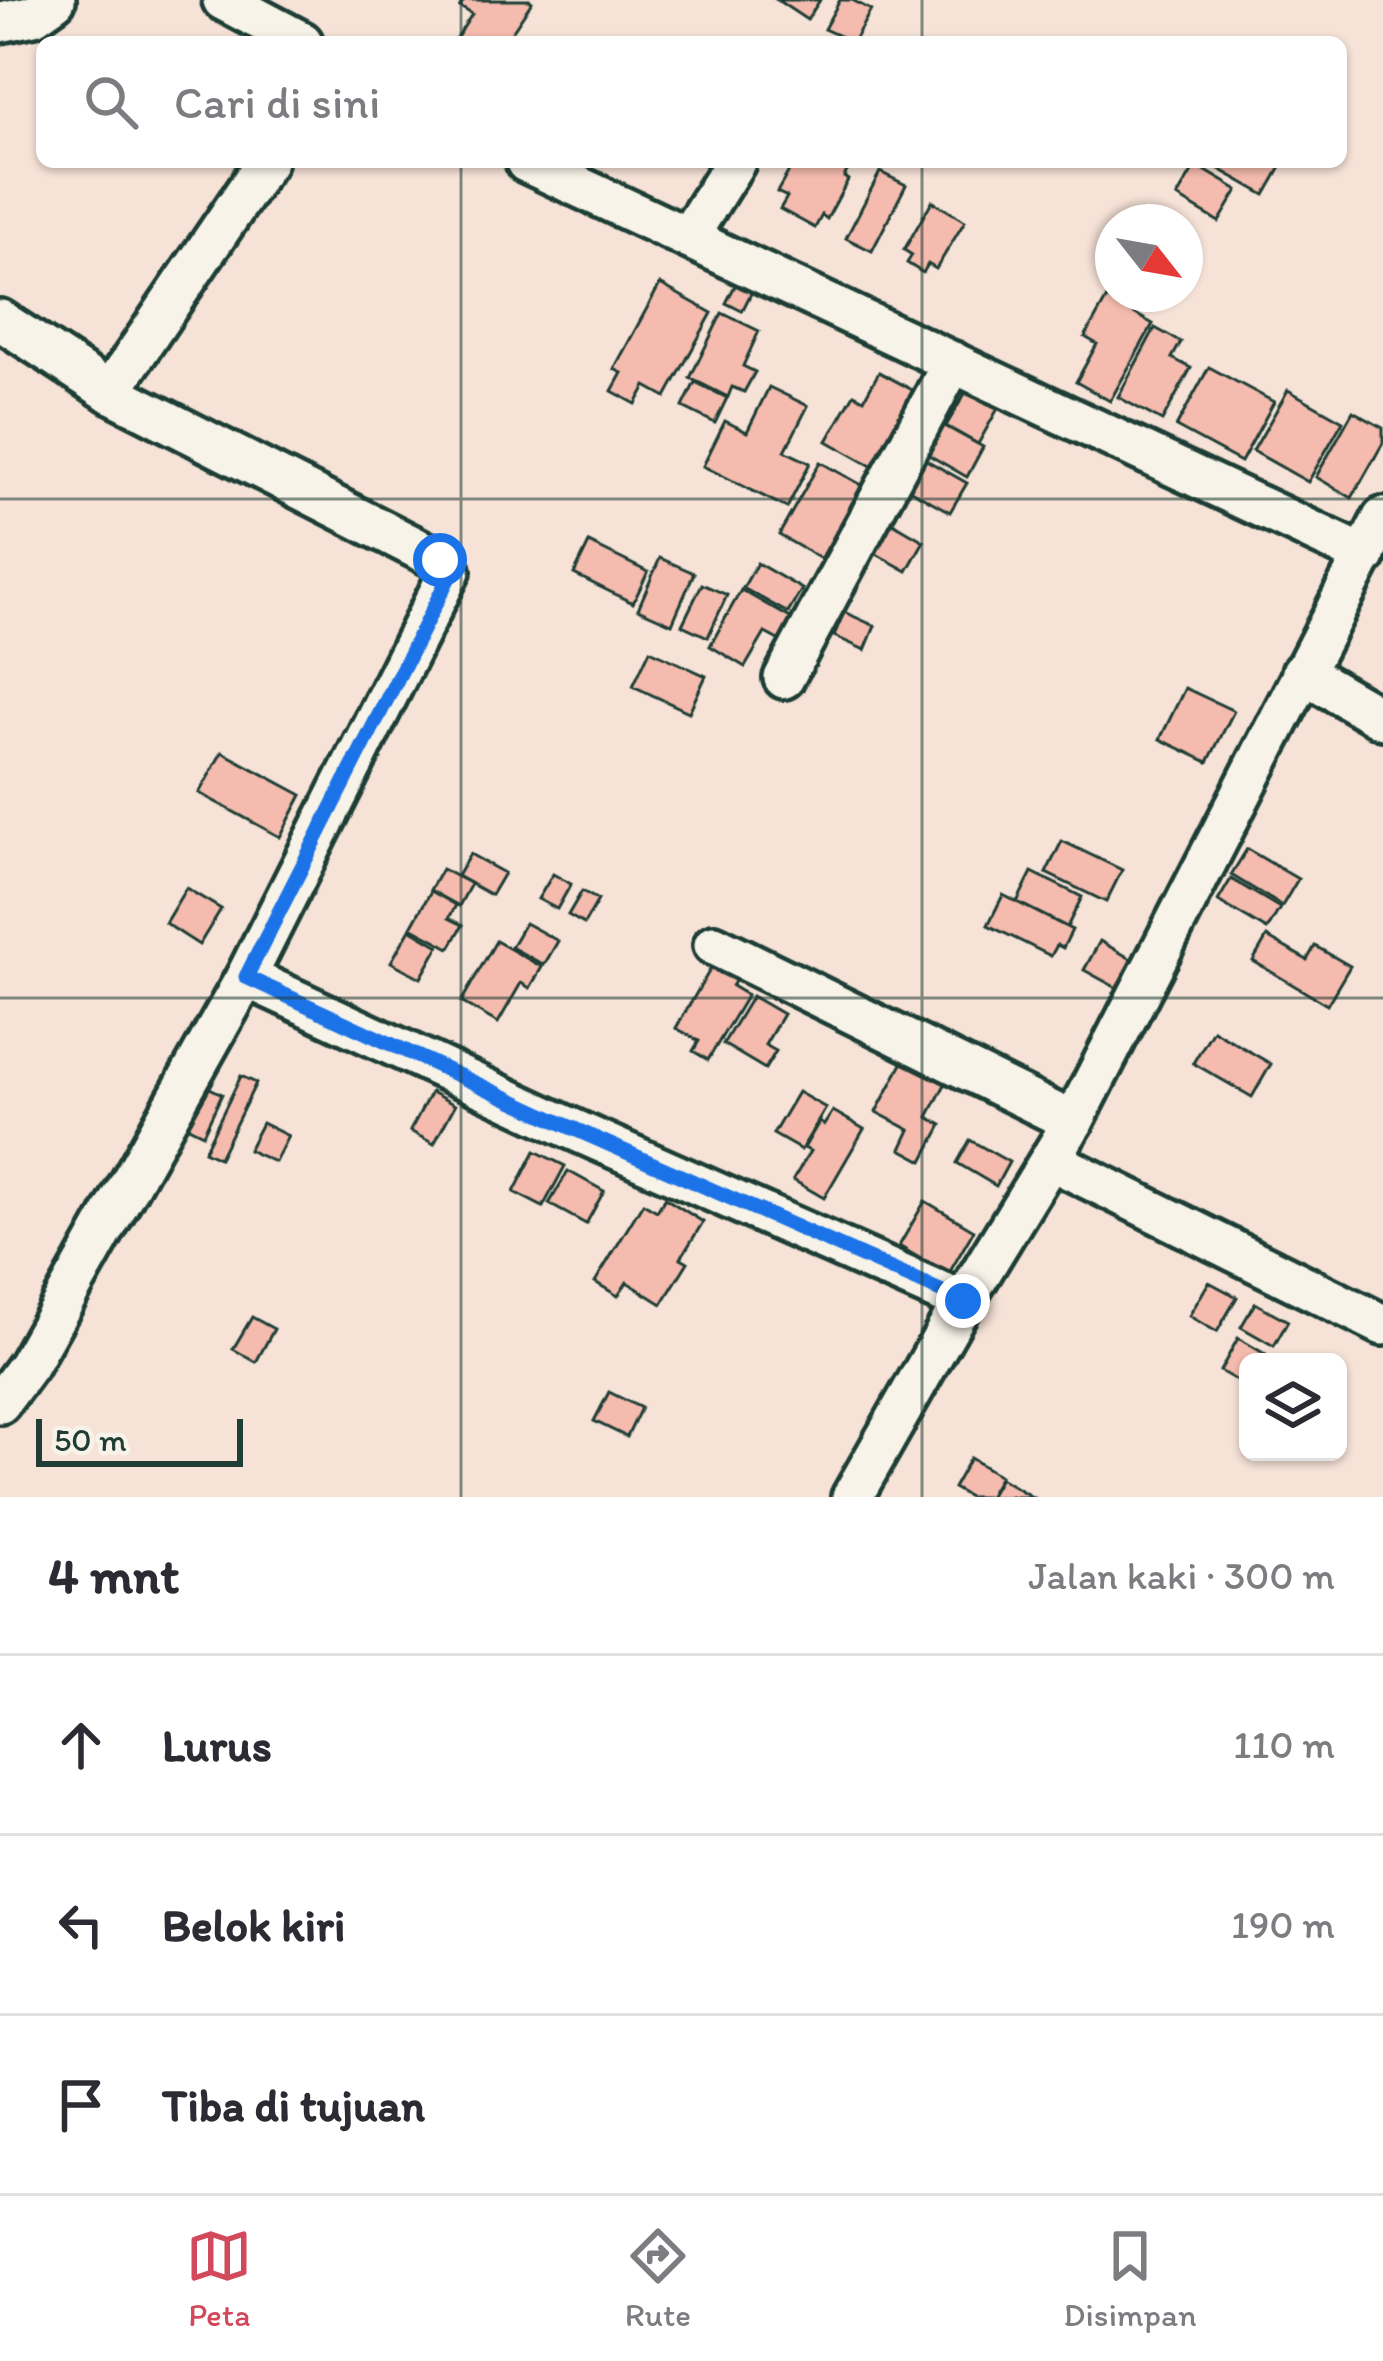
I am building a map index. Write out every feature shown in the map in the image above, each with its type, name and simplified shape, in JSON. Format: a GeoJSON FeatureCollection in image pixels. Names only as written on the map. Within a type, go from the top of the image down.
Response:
{"type":"FeatureCollection","features":[{"type":"Feature","properties":{"kind":"street"},"geometry":{"type":"LineString","coordinates":[[0,22],[34,15],[55,0]]}},
{"type":"Feature","properties":{"kind":"street"},"geometry":{"type":"LineString","coordinates":[[223,0],[291,36]]}},
{"type":"Feature","properties":{"kind":"street"},"geometry":{"type":"LineString","coordinates":[[110,392],[262,168]]}},
{"type":"Feature","properties":{"kind":"street"},"geometry":{"type":"LineString","coordinates":[[539,168],[1365,556]]}},
{"type":"Feature","properties":{"kind":"street"},"geometry":{"type":"LineString","coordinates":[[688,237],[732,168]]}},
{"type":"Feature","properties":{"kind":"street"},"geometry":{"type":"LineString","coordinates":[[0,320],[110,392],[440,560],[450,571],[246,977],[28,1365],[0,1402]]}},
{"type":"Feature","properties":{"kind":"street"},"geometry":{"type":"LineString","coordinates":[[784,678],[953,362]]}},
{"type":"Feature","properties":{"kind":"street"},"geometry":{"type":"LineString","coordinates":[[852,1497],[963,1301],[1073,1122],[1383,518]]}},
{"type":"Feature","properties":{"kind":"street"},"geometry":{"type":"LineString","coordinates":[[1302,672],[1383,719]]}},
{"type":"Feature","properties":{"kind":"street"},"geometry":{"type":"LineString","coordinates":[[714,945],[1073,1122]]}},
{"type":"Feature","properties":{"kind":"street"},"geometry":{"type":"LineString","coordinates":[[246,977],[963,1301]]}},
{"type":"Feature","properties":{"kind":"street"},"geometry":{"type":"LineString","coordinates":[[1051,1160],[1383,1325]]}},
{"type":"Feature","properties":{"kind":"building"},"geometry":{"type":"Polygon","coordinates":[[[465,0],[532,2],[509,36],[458,36],[472,14],[460,7],[465,0]]]}},
{"type":"Feature","properties":{"kind":"building"},"geometry":{"type":"Polygon","coordinates":[[[777,0],[820,0],[807,20],[777,0]]]}},
{"type":"Feature","properties":{"kind":"building"},"geometry":{"type":"Polygon","coordinates":[[[840,0],[852,0],[871,10],[856,36],[824,29],[840,0]]]}},
{"type":"Feature","properties":{"kind":"building"},"geometry":{"type":"Polygon","coordinates":[[[791,168],[849,168],[844,177],[848,180],[827,219],[822,215],[815,228],[780,209],[787,197],[777,192],[791,168]]]}},
{"type":"Feature","properties":{"kind":"building"},"geometry":{"type":"Polygon","coordinates":[[[1194,168],[1238,190],[1219,222],[1203,212],[1203,204],[1189,204],[1177,197],[1194,168]]]}},
{"type":"Feature","properties":{"kind":"building"},"geometry":{"type":"Polygon","coordinates":[[[1218,168],[1281,168],[1265,195],[1218,168]]]}},
{"type":"Feature","properties":{"kind":"building"},"geometry":{"type":"Polygon","coordinates":[[[880,172],[906,185],[872,251],[846,238],[880,172]]]}},
{"type":"Feature","properties":{"kind":"building"},"geometry":{"type":"Polygon","coordinates":[[[932,201],[965,221],[936,269],[928,264],[923,273],[907,263],[912,255],[904,250],[932,201]]]}},
{"type":"Feature","properties":{"kind":"building"},"geometry":{"type":"Polygon","coordinates":[[[742,272],[758,280],[742,311],[726,303],[742,272]]]}},
{"type":"Feature","properties":{"kind":"building"},"geometry":{"type":"Polygon","coordinates":[[[660,284],[712,313],[666,397],[646,386],[636,404],[612,391],[622,373],[614,369],[660,284]]]}},
{"type":"Feature","properties":{"kind":"building"},"geometry":{"type":"Polygon","coordinates":[[[1099,312],[1132,312],[1153,324],[1110,401],[1076,382],[1097,344],[1085,337],[1099,312]]]}},
{"type":"Feature","properties":{"kind":"building"},"geometry":{"type":"Polygon","coordinates":[[[722,313],[759,331],[743,366],[755,372],[744,392],[732,387],[728,397],[690,378],[722,313]]]}},
{"type":"Feature","properties":{"kind":"building"},"geometry":{"type":"Polygon","coordinates":[[[1155,328],[1181,342],[1172,358],[1191,368],[1162,421],[1118,397],[1155,328]]]}},
{"type":"Feature","properties":{"kind":"building"},"geometry":{"type":"Polygon","coordinates":[[[1209,367],[1274,402],[1241,462],[1176,427],[1209,367]]]}},
{"type":"Feature","properties":{"kind":"building"},"geometry":{"type":"Polygon","coordinates":[[[879,372],[916,392],[888,440],[899,446],[884,473],[827,441],[854,394],[864,399],[879,372]]]}},
{"type":"Feature","properties":{"kind":"building"},"geometry":{"type":"Polygon","coordinates":[[[695,382],[727,398],[715,423],[683,407],[695,382]]]}},
{"type":"Feature","properties":{"kind":"building"},"geometry":{"type":"Polygon","coordinates":[[[970,385],[1001,403],[978,444],[946,426],[970,385]]]}},
{"type":"Feature","properties":{"kind":"building"},"geometry":{"type":"Polygon","coordinates":[[[769,387],[808,406],[785,451],[810,463],[787,508],[703,466],[725,421],[747,432],[769,387]]]}},
{"type":"Feature","properties":{"kind":"building"},"geometry":{"type":"Polygon","coordinates":[[[1288,390],[1343,421],[1308,482],[1253,451],[1288,390]]]}},
{"type":"Feature","properties":{"kind":"building"},"geometry":{"type":"Polygon","coordinates":[[[1353,411],[1383,428],[1383,443],[1352,498],[1316,477],[1353,411]]]}},
{"type":"Feature","properties":{"kind":"building"},"geometry":{"type":"Polygon","coordinates":[[[943,425],[983,447],[967,477],[927,454],[943,425]]]}},
{"type":"Feature","properties":{"kind":"building"},"geometry":{"type":"Polygon","coordinates":[[[914,453],[967,483],[950,512],[898,483],[914,453]]]}},
{"type":"Feature","properties":{"kind":"building"},"geometry":{"type":"Polygon","coordinates":[[[820,462],[862,485],[821,559],[779,535],[820,462]]]}},
{"type":"Feature","properties":{"kind":"building"},"geometry":{"type":"Polygon","coordinates":[[[879,515],[924,541],[907,571],[862,546],[879,515]]]}},
{"type":"Feature","properties":{"kind":"building"},"geometry":{"type":"Polygon","coordinates":[[[589,543],[648,572],[633,603],[574,574],[589,543]]]}},
{"type":"Feature","properties":{"kind":"building"},"geometry":{"type":"Polygon","coordinates":[[[660,558],[694,573],[672,624],[638,609],[660,558]]]}},
{"type":"Feature","properties":{"kind":"building"},"geometry":{"type":"Polygon","coordinates":[[[757,563],[802,589],[788,613],[743,588],[757,563]]]}},
{"type":"Feature","properties":{"kind":"building"},"geometry":{"type":"Polygon","coordinates":[[[702,584],[727,595],[708,637],[682,625],[702,584]]]}},
{"type":"Feature","properties":{"kind":"building"},"geometry":{"type":"Polygon","coordinates":[[[741,590],[794,620],[782,642],[765,633],[745,667],[710,646],[741,590]]]}},
{"type":"Feature","properties":{"kind":"building"},"geometry":{"type":"Polygon","coordinates":[[[844,612],[875,626],[865,650],[834,636],[844,612]]]}},
{"type":"Feature","properties":{"kind":"building"},"geometry":{"type":"Polygon","coordinates":[[[650,650],[706,676],[689,712],[633,686],[650,650]]]}},
{"type":"Feature","properties":{"kind":"building"},"geometry":{"type":"Polygon","coordinates":[[[1185,688],[1234,711],[1208,762],[1160,739],[1185,688]]]}},
{"type":"Feature","properties":{"kind":"building"},"geometry":{"type":"Polygon","coordinates":[[[222,752],[302,795],[280,837],[199,793],[222,752]]]}},
{"type":"Feature","properties":{"kind":"building"},"geometry":{"type":"Polygon","coordinates":[[[1062,841],[1122,870],[1106,902],[1046,873],[1062,841]]]}},
{"type":"Feature","properties":{"kind":"building"},"geometry":{"type":"Polygon","coordinates":[[[1247,849],[1298,879],[1282,906],[1231,875],[1247,849]]]}},
{"type":"Feature","properties":{"kind":"building"},"geometry":{"type":"Polygon","coordinates":[[[470,854],[504,873],[491,895],[457,876],[470,854]]]}},
{"type":"Feature","properties":{"kind":"building"},"geometry":{"type":"Polygon","coordinates":[[[442,869],[471,884],[459,906],[430,890],[442,869]]]}},
{"type":"Feature","properties":{"kind":"building"},"geometry":{"type":"Polygon","coordinates":[[[1032,872],[1082,897],[1067,927],[1017,902],[1032,872]]]}},
{"type":"Feature","properties":{"kind":"building"},"geometry":{"type":"Polygon","coordinates":[[[553,874],[571,884],[557,909],[538,899],[553,874]]]}},
{"type":"Feature","properties":{"kind":"building"},"geometry":{"type":"Polygon","coordinates":[[[1231,879],[1280,908],[1267,930],[1218,901],[1231,879]]]}},
{"type":"Feature","properties":{"kind":"building"},"geometry":{"type":"Polygon","coordinates":[[[186,888],[221,909],[199,945],[165,923],[186,888]]]}},
{"type":"Feature","properties":{"kind":"building"},"geometry":{"type":"Polygon","coordinates":[[[431,891],[456,905],[449,918],[463,925],[450,948],[411,927],[431,891]]]}},
{"type":"Feature","properties":{"kind":"building"},"geometry":{"type":"Polygon","coordinates":[[[582,891],[598,900],[584,924],[568,915],[582,891]]]}},
{"type":"Feature","properties":{"kind":"building"},"geometry":{"type":"Polygon","coordinates":[[[1003,895],[1072,930],[1063,948],[1057,945],[1051,956],[988,925],[1003,895]]]}},
{"type":"Feature","properties":{"kind":"building"},"geometry":{"type":"Polygon","coordinates":[[[525,923],[558,941],[544,965],[511,947],[525,923]]]}},
{"type":"Feature","properties":{"kind":"building"},"geometry":{"type":"Polygon","coordinates":[[[410,929],[439,946],[421,978],[391,962],[410,929]]]}},
{"type":"Feature","properties":{"kind":"building"},"geometry":{"type":"Polygon","coordinates":[[[1267,937],[1307,960],[1315,946],[1350,966],[1327,1005],[1253,961],[1267,937]]]}},
{"type":"Feature","properties":{"kind":"building"},"geometry":{"type":"Polygon","coordinates":[[[496,941],[542,967],[530,988],[521,983],[498,1023],[461,1002],[496,941]]]}},
{"type":"Feature","properties":{"kind":"building"},"geometry":{"type":"Polygon","coordinates":[[[1100,941],[1133,960],[1117,988],[1084,970],[1100,941]]]}},
{"type":"Feature","properties":{"kind":"building"},"geometry":{"type":"Polygon","coordinates":[[[714,963],[738,977],[732,986],[747,995],[708,1060],[693,1051],[699,1041],[676,1028],[714,963]]]}},
{"type":"Feature","properties":{"kind":"building"},"geometry":{"type":"Polygon","coordinates":[[[752,996],[783,1014],[765,1045],[776,1051],[765,1069],[723,1044],[752,996]]]}},
{"type":"Feature","properties":{"kind":"building"},"geometry":{"type":"Polygon","coordinates":[[[1213,1030],[1271,1064],[1252,1097],[1193,1063],[1213,1030]]]}},
{"type":"Feature","properties":{"kind":"building"},"geometry":{"type":"Polygon","coordinates":[[[911,1047],[953,1069],[928,1117],[942,1125],[923,1161],[901,1149],[910,1130],[876,1112],[911,1047]]]}},
{"type":"Feature","properties":{"kind":"building"},"geometry":{"type":"Polygon","coordinates":[[[183,1075],[222,1094],[203,1134],[164,1115],[183,1075]]]}},
{"type":"Feature","properties":{"kind":"building"},"geometry":{"type":"Polygon","coordinates":[[[241,1076],[256,1083],[219,1158],[204,1151],[241,1076]]]}},
{"type":"Feature","properties":{"kind":"building"},"geometry":{"type":"Polygon","coordinates":[[[431,1092],[455,1105],[434,1144],[410,1131],[431,1092]]]}},
{"type":"Feature","properties":{"kind":"building"},"geometry":{"type":"Polygon","coordinates":[[[798,1092],[826,1108],[801,1150],[773,1134],[798,1092]]]}},
{"type":"Feature","properties":{"kind":"building"},"geometry":{"type":"Polygon","coordinates":[[[833,1111],[864,1129],[824,1198],[793,1180],[810,1151],[804,1148],[819,1122],[824,1125],[833,1111]]]}},
{"type":"Feature","properties":{"kind":"building"},"geometry":{"type":"Polygon","coordinates":[[[262,1123],[288,1136],[275,1162],[248,1150],[262,1123]]]}},
{"type":"Feature","properties":{"kind":"building"},"geometry":{"type":"Polygon","coordinates":[[[970,1140],[1009,1162],[996,1186],[957,1163],[970,1140]]]}},
{"type":"Feature","properties":{"kind":"building"},"geometry":{"type":"Polygon","coordinates":[[[535,1151],[565,1166],[543,1207],[514,1192],[535,1151]]]}},
{"type":"Feature","properties":{"kind":"building"},"geometry":{"type":"Polygon","coordinates":[[[568,1171],[604,1191],[586,1224],[549,1204],[568,1171]]]}},
{"type":"Feature","properties":{"kind":"building"},"geometry":{"type":"Polygon","coordinates":[[[665,1198],[703,1222],[681,1258],[688,1262],[662,1304],[627,1282],[618,1296],[595,1282],[643,1203],[657,1211],[665,1198]]]}},
{"type":"Feature","properties":{"kind":"building"},"geometry":{"type":"Polygon","coordinates":[[[925,1201],[974,1230],[948,1275],[899,1246],[925,1201]]]}},
{"type":"Feature","properties":{"kind":"building"},"geometry":{"type":"Polygon","coordinates":[[[1209,1282],[1237,1297],[1217,1332],[1189,1316],[1209,1282]]]}},
{"type":"Feature","properties":{"kind":"building"},"geometry":{"type":"Polygon","coordinates":[[[1255,1303],[1288,1321],[1274,1346],[1241,1327],[1255,1303]]]}},
{"type":"Feature","properties":{"kind":"building"},"geometry":{"type":"Polygon","coordinates":[[[252,1317],[274,1329],[256,1362],[233,1349],[252,1317]]]}},
{"type":"Feature","properties":{"kind":"building"},"geometry":{"type":"Polygon","coordinates":[[[1238,1338],[1263,1353],[1239,1353],[1239,1382],[1220,1371],[1238,1338]]]}},
{"type":"Feature","properties":{"kind":"building"},"geometry":{"type":"Polygon","coordinates":[[[609,1392],[641,1408],[627,1437],[594,1421],[609,1392]]]}},
{"type":"Feature","properties":{"kind":"building"},"geometry":{"type":"Polygon","coordinates":[[[970,1458],[1000,1476],[988,1497],[969,1497],[953,1488],[970,1458]]]}},
{"type":"Feature","properties":{"kind":"building"},"geometry":{"type":"Polygon","coordinates":[[[1000,1478],[1032,1497],[989,1497],[1000,1478]]]}},
{"type":"Feature","properties":{"kind":"route"},"geometry":{"type":"LineString","coordinates":[[440,560],[450,571],[449,577],[246,977],[963,1301]]}}]}
